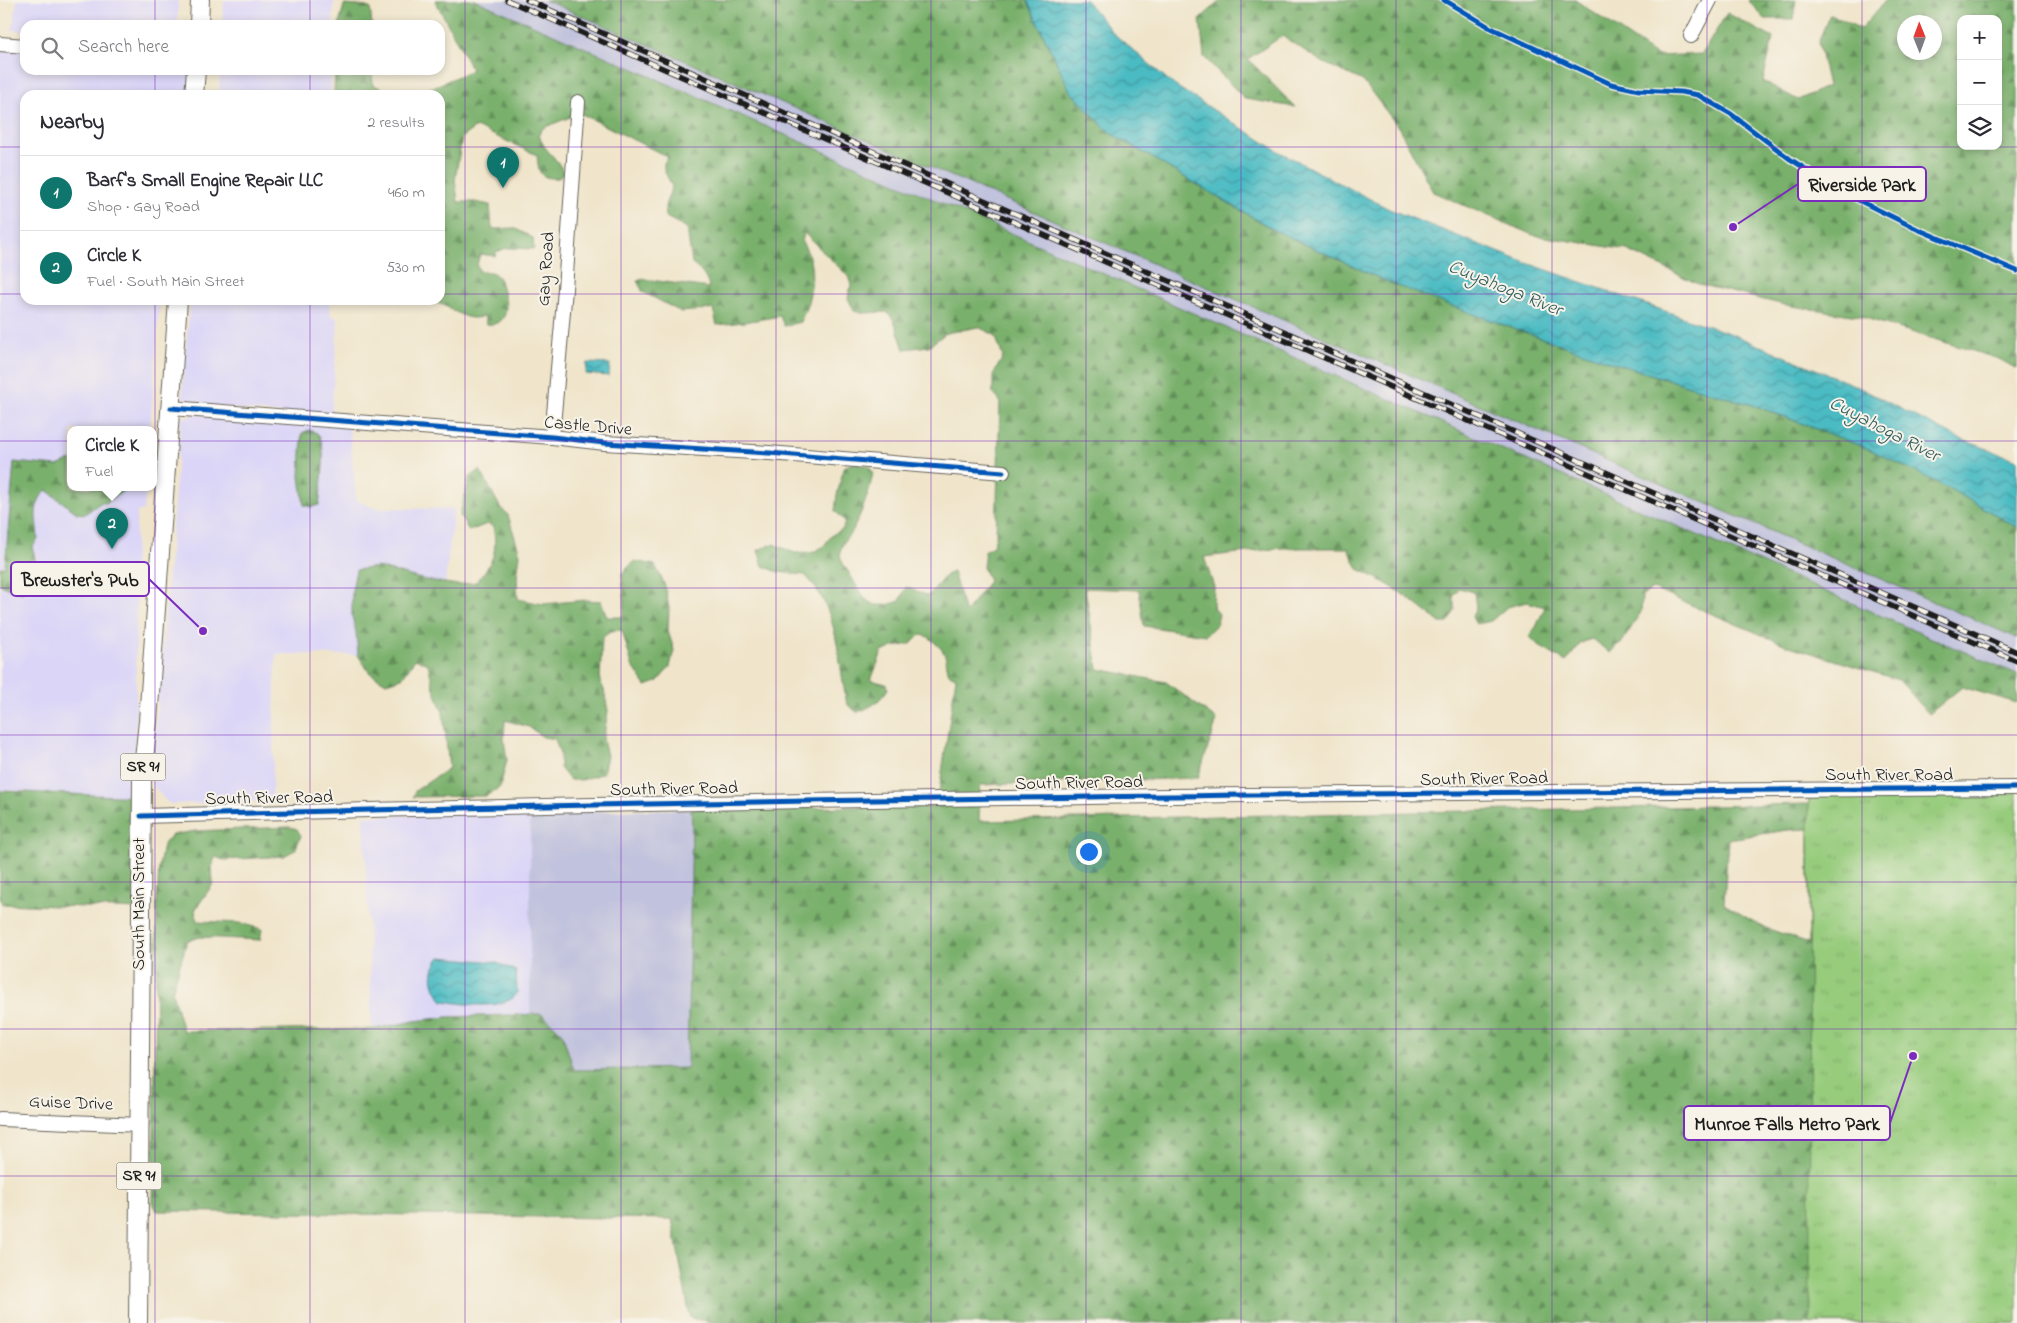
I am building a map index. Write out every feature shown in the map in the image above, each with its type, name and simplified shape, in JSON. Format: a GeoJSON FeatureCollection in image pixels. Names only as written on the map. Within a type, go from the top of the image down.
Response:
{"type":"FeatureCollection","features":[{"type":"Feature","properties":{"kind":"main road"},"geometry":{"type":"LineString","coordinates":[[199,20],[200,0]]}},
{"type":"Feature","properties":{"kind":"main road"},"geometry":{"type":"LineString","coordinates":[[194,90],[196,75]]}},
{"type":"Feature","properties":{"kind":"main road","name":"South Main Street"},"geometry":{"type":"LineString","coordinates":[[140,1125],[142,780],[148,721],[178,305]]}},
{"type":"Feature","properties":{"kind":"main road","name":"SR 91"},"geometry":{"type":"LineString","coordinates":[[138,1323],[140,1125]]}},
{"type":"Feature","properties":{"kind":"street"},"geometry":{"type":"LineString","coordinates":[[1691,36],[1710,0]]}},
{"type":"Feature","properties":{"kind":"street"},"geometry":{"type":"LineString","coordinates":[[0,44],[20,46]]}},
{"type":"Feature","properties":{"kind":"street","name":"Gay Road"},"geometry":{"type":"LineString","coordinates":[[552,438],[578,102]]}},
{"type":"Feature","properties":{"kind":"street","name":"Castle Drive"},"geometry":{"type":"LineString","coordinates":[[171,408],[605,443],[1003,472]]}},
{"type":"Feature","properties":{"kind":"street","name":"South River Road"},"geometry":{"type":"LineString","coordinates":[[141,816],[675,803],[2017,788]]}},
{"type":"Feature","properties":{"kind":"street","name":"Guise Drive"},"geometry":{"type":"LineString","coordinates":[[0,1120],[140,1125]]}},
{"type":"Feature","properties":{"kind":"shaded area"},"geometry":{"type":"Polygon","coordinates":[[[17,0],[178,0],[178,20],[20,20],[20,31],[12,30],[17,0]]]}},
{"type":"Feature","properties":{"kind":"shaded area"},"geometry":{"type":"Polygon","coordinates":[[[224,0],[334,0],[333,20],[222,20],[224,0]]]}},
{"type":"Feature","properties":{"kind":"shaded area"},"geometry":{"type":"Polygon","coordinates":[[[475,0],[545,0],[1736,515],[2017,638],[2017,674],[1929,637],[1004,230],[475,0]]]}},
{"type":"Feature","properties":{"kind":"shaded area"},"geometry":{"type":"Polygon","coordinates":[[[20,46],[20,75],[196,75],[194,90],[20,90],[20,305],[160,305],[150,426],[67,426],[67,491],[146,491],[144,510],[137,512],[133,589],[138,590],[136,618],[136,797],[0,790],[0,47],[20,46]]]}},
{"type":"Feature","properties":{"kind":"shaded area"},"geometry":{"type":"Polygon","coordinates":[[[220,75],[332,75],[331,90],[219,90],[220,75]]]}},
{"type":"Feature","properties":{"kind":"shaded area"},"geometry":{"type":"Polygon","coordinates":[[[190,305],[331,305],[330,315],[338,319],[331,419],[207,406],[183,399],[190,305]]]}},
{"type":"Feature","properties":{"kind":"shaded area"},"geometry":{"type":"Polygon","coordinates":[[[194,414],[349,426],[356,500],[374,508],[454,509],[445,583],[425,580],[352,616],[356,632],[358,655],[276,654],[272,801],[171,804],[165,800],[151,783],[181,419],[194,414]]]}},
{"type":"Feature","properties":{"kind":"shaded area"},"geometry":{"type":"Polygon","coordinates":[[[691,809],[687,1068],[574,1070],[562,1033],[542,1014],[530,1014],[530,813],[691,809]]]}},
{"type":"Feature","properties":{"kind":"shaded area"},"geometry":{"type":"Polygon","coordinates":[[[530,813],[530,1014],[447,1017],[372,1029],[364,816],[530,813]]]}},
{"type":"Feature","properties":{"kind":"green space"},"geometry":{"type":"Polygon","coordinates":[[[435,0],[475,0],[2017,674],[2017,703],[1962,687],[1929,714],[1899,680],[1786,645],[1653,589],[1642,595],[1641,612],[1621,644],[1617,645],[1610,653],[1592,639],[1581,643],[1566,662],[1539,646],[1529,636],[1536,627],[1545,607],[1527,602],[1507,607],[1491,621],[1476,624],[1472,617],[1476,607],[1474,592],[1459,588],[1453,596],[1455,610],[1448,623],[1440,623],[1401,593],[1381,580],[1358,569],[1348,548],[1282,548],[1204,557],[1214,587],[1213,607],[1219,614],[1217,624],[1206,635],[1144,626],[1139,590],[1085,588],[1098,669],[1166,682],[1217,720],[1198,778],[980,785],[979,821],[1809,804],[1809,790],[2017,1323],[717,1323],[690,1318],[672,1219],[157,1211],[153,1203],[157,900],[159,867],[163,845],[172,835],[195,831],[290,827],[297,829],[301,836],[295,850],[284,856],[224,860],[215,857],[212,867],[213,884],[195,910],[197,921],[240,923],[262,929],[260,940],[200,937],[187,941],[172,992],[183,1031],[375,1029],[447,1017],[542,1014],[562,1033],[574,1070],[687,1068],[691,809],[937,806],[956,677],[949,674],[942,650],[927,636],[920,635],[911,644],[893,647],[882,652],[871,680],[886,684],[888,689],[875,704],[857,712],[847,704],[831,620],[825,604],[816,589],[805,575],[778,572],[763,566],[758,550],[773,544],[795,553],[811,553],[823,547],[832,535],[843,529],[845,521],[835,511],[844,467],[853,463],[868,466],[873,472],[868,494],[853,530],[843,543],[840,553],[842,561],[859,590],[873,604],[889,604],[900,601],[906,587],[928,596],[946,575],[953,572],[965,613],[989,581],[983,567],[985,551],[993,546],[996,536],[1000,401],[993,393],[993,375],[1003,357],[995,335],[978,327],[946,333],[929,346],[904,349],[894,320],[887,312],[862,313],[854,311],[848,298],[851,285],[848,276],[804,233],[802,242],[810,261],[812,282],[808,303],[800,322],[784,326],[780,316],[717,325],[713,309],[681,312],[643,292],[637,281],[643,279],[709,288],[703,274],[692,264],[687,228],[666,217],[665,206],[672,186],[664,170],[664,163],[668,157],[580,113],[543,128],[539,134],[543,145],[561,167],[563,173],[559,178],[543,176],[539,170],[537,155],[476,127],[462,137],[455,180],[458,202],[475,202],[490,205],[492,229],[514,228],[533,238],[534,249],[507,248],[496,252],[495,256],[480,254],[477,265],[480,272],[490,272],[500,280],[505,300],[505,313],[499,322],[494,324],[486,324],[484,316],[470,318],[463,316],[442,305],[445,305],[445,90],[422,90],[472,70],[435,0]],[[1809,829],[1788,830],[1728,839],[1724,904],[1763,927],[1809,943],[1809,829]]]}},
{"type":"Feature","properties":{"kind":"green space"},"geometry":{"type":"Polygon","coordinates":[[[545,0],[1027,0],[1070,91],[1110,133],[1276,231],[1390,283],[1484,318],[1617,364],[1756,406],[1869,449],[1950,489],[2017,527],[2017,638],[545,0]]]}},
{"type":"Feature","properties":{"kind":"green space"},"geometry":{"type":"Polygon","coordinates":[[[1221,0],[1575,0],[1657,56],[1702,54],[1727,13],[1773,38],[1763,81],[1798,100],[1828,86],[1818,42],[1830,14],[1861,29],[1886,0],[2017,0],[2017,369],[1999,359],[1859,316],[1785,305],[1698,284],[1627,250],[1533,235],[1433,192],[1399,128],[1363,81],[1324,63],[1282,36],[1248,59],[1295,107],[1245,99],[1204,57],[1200,19],[1221,0]]]}},
{"type":"Feature","properties":{"kind":"green space"},"geometry":{"type":"Polygon","coordinates":[[[1748,0],[1796,0],[1793,19],[1765,19],[1748,0]]]}},
{"type":"Feature","properties":{"kind":"green space"},"geometry":{"type":"Polygon","coordinates":[[[344,5],[370,8],[371,20],[340,20],[344,5]]]}},
{"type":"Feature","properties":{"kind":"green space"},"geometry":{"type":"Polygon","coordinates":[[[335,75],[372,75],[373,85],[386,90],[334,90],[335,75]]]}},
{"type":"Feature","properties":{"kind":"green space"},"geometry":{"type":"Polygon","coordinates":[[[309,430],[317,433],[320,438],[323,455],[319,505],[311,507],[304,505],[300,477],[302,433],[309,430]]]}},
{"type":"Feature","properties":{"kind":"green space"},"geometry":{"type":"Polygon","coordinates":[[[14,462],[57,466],[67,462],[67,491],[123,491],[106,503],[100,503],[85,514],[77,513],[46,490],[38,502],[36,513],[38,539],[32,548],[35,560],[33,571],[22,593],[10,590],[0,584],[0,567],[5,567],[14,462]]]}},
{"type":"Feature","properties":{"kind":"green space"},"geometry":{"type":"Polygon","coordinates":[[[480,470],[500,507],[508,515],[520,554],[517,578],[518,599],[543,604],[586,600],[601,601],[607,617],[622,617],[625,601],[622,573],[635,561],[655,565],[665,586],[669,608],[668,631],[674,650],[670,667],[657,682],[646,686],[632,665],[622,630],[611,631],[602,638],[600,681],[604,690],[608,711],[603,740],[607,756],[603,773],[582,780],[570,780],[560,768],[560,754],[555,739],[543,737],[529,727],[505,720],[504,740],[507,760],[500,787],[486,796],[413,797],[415,791],[449,768],[443,712],[434,689],[428,664],[415,659],[402,678],[386,683],[370,673],[358,655],[356,632],[352,616],[352,590],[356,570],[377,567],[425,580],[458,585],[476,582],[487,569],[493,557],[495,543],[493,526],[487,524],[469,531],[460,515],[469,478],[480,470]]]}},
{"type":"Feature","properties":{"kind":"green space"},"geometry":{"type":"Polygon","coordinates":[[[2017,788],[2017,1323],[1810,1323],[1809,790],[2017,788]]]}},
{"type":"Feature","properties":{"kind":"green space"},"geometry":{"type":"Polygon","coordinates":[[[0,791],[141,797],[140,909],[2,904],[0,895],[0,791]]]}},
{"type":"Feature","properties":{"kind":"water","name":"Cuyahoga River"},"geometry":{"type":"Polygon","coordinates":[[[1027,0],[1086,0],[1113,33],[1174,85],[1278,151],[1389,209],[1521,261],[1734,335],[1854,385],[1958,438],[2017,460],[2017,527],[1950,489],[1869,449],[1756,406],[1617,364],[1484,318],[1390,283],[1276,231],[1110,133],[1070,91],[1027,0]]]}},
{"type":"Feature","properties":{"kind":"water"},"geometry":{"type":"Polygon","coordinates":[[[587,363],[610,364],[609,376],[586,374],[587,363]]]}},
{"type":"Feature","properties":{"kind":"water"},"geometry":{"type":"Polygon","coordinates":[[[440,957],[495,962],[516,971],[517,994],[503,1003],[483,1005],[443,1001],[432,979],[434,968],[440,957]]]}},
{"type":"Feature","properties":{"kind":"railway"},"geometry":{"type":"LineString","coordinates":[[507,0],[2017,661]]}},
{"type":"Feature","properties":{"kind":"railway"},"geometry":{"type":"LineString","coordinates":[[527,0],[2017,652]]}},
{"type":"Feature","properties":{"kind":"cycle path"},"geometry":{"type":"LineString","coordinates":[[1444,0],[1489,27],[1611,84],[1639,90],[1681,92],[1698,95],[1731,114],[1790,159],[1844,193],[1917,229],[2017,271]]}},
{"type":"Feature","properties":{"kind":"cycle path"},"geometry":{"type":"LineString","coordinates":[[171,408],[552,437],[605,443],[769,453],[1003,472]]}},
{"type":"Feature","properties":{"kind":"cycle path"},"geometry":{"type":"LineString","coordinates":[[141,816],[844,801],[1314,794],[2017,788]]}},
{"type":"Feature","properties":{"kind":"place","name":"Barf's Small Engine Repair LLC"},"geometry":{"type":"Point","coordinates":[503,188]}},
{"type":"Feature","properties":{"kind":"place","name":"Riverside Park"},"geometry":{"type":"Point","coordinates":[1733,227]}},
{"type":"Feature","properties":{"kind":"place","name":"Circle K"},"geometry":{"type":"Point","coordinates":[112,549]}},
{"type":"Feature","properties":{"kind":"place","name":"Brewster's Pub"},"geometry":{"type":"Point","coordinates":[203,631]}},
{"type":"Feature","properties":{"kind":"place","name":"Munroe Falls Metro Park"},"geometry":{"type":"Point","coordinates":[1913,1056]}}]}
